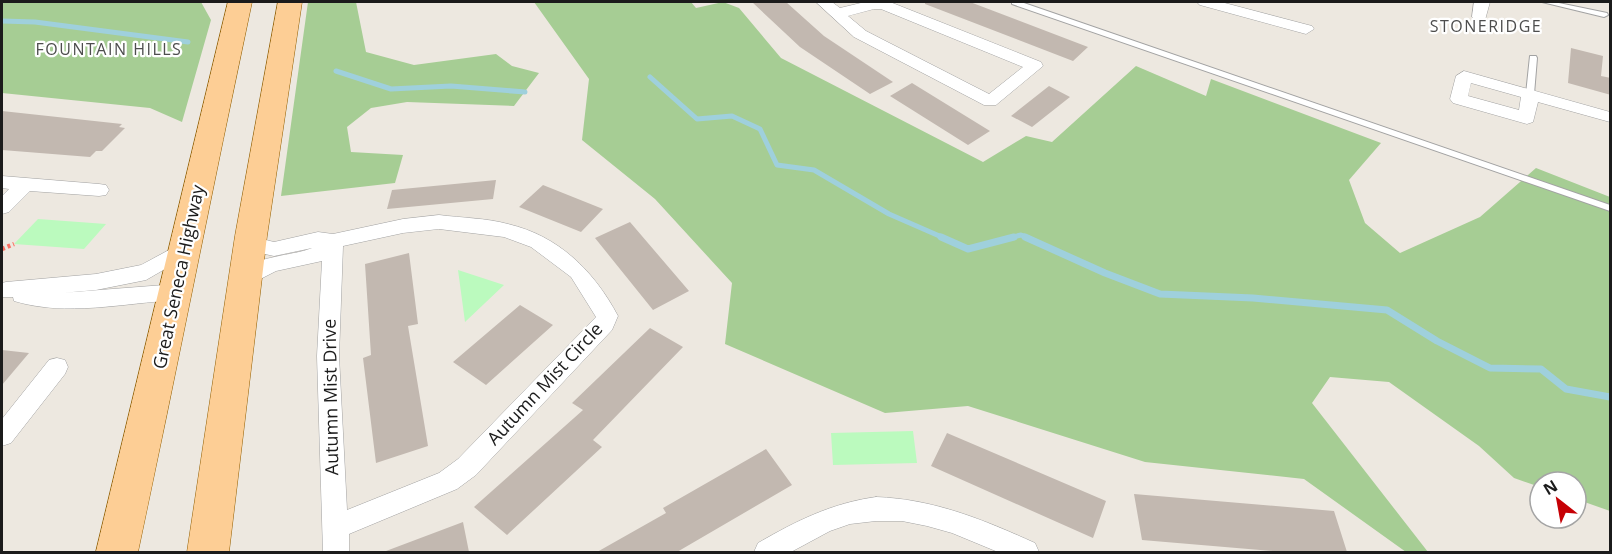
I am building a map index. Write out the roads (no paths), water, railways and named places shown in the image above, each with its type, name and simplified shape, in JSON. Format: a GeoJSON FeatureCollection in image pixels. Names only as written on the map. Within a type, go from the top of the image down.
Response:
{"type":"FeatureCollection","features":[{"type":"Feature","properties":{"kind":"main road","name":"Great Seneca Highway"},"geometry":{"type":"LineString","coordinates":[[117,552],[177,292],[184,249],[240,2]]}},
{"type":"Feature","properties":{"kind":"main road"},"geometry":{"type":"LineString","coordinates":[[208,552],[251,236],[290,2]]}},
{"type":"Feature","properties":{"kind":"street"},"geometry":{"type":"LineString","coordinates":[[824,2],[837,14],[860,34],[990,101],[1035,66],[883,4],[873,4],[837,14]]}},
{"type":"Feature","properties":{"kind":"street"},"geometry":{"type":"LineString","coordinates":[[1205,2],[1306,29]]}},
{"type":"Feature","properties":{"kind":"street"},"geometry":{"type":"LineString","coordinates":[[1530,94],[1611,117]]}},
{"type":"Feature","properties":{"kind":"street"},"geometry":{"type":"LineString","coordinates":[[2,182],[99,190]]}},
{"type":"Feature","properties":{"kind":"street"},"geometry":{"type":"LineString","coordinates":[[2,207],[26,184]]}},
{"type":"Feature","properties":{"kind":"street","name":"Autumn Mist Circle"},"geometry":{"type":"LineString","coordinates":[[251,236],[254,245],[274,249],[318,238],[333,241],[403,226],[438,222],[506,230],[538,242],[578,272],[607,316],[604,324],[558,374],[467,466],[448,482],[334,528]]}},
{"type":"Feature","properties":{"kind":"street","name":"Autumn Mist Circle"},"geometry":{"type":"LineString","coordinates":[[246,279],[271,265],[317,255],[333,241]]}},
{"type":"Feature","properties":{"kind":"street","name":"Autumn Mist Drive"},"geometry":{"type":"LineString","coordinates":[[333,241],[328,356],[336,552]]}},
{"type":"Feature","properties":{"kind":"street"},"geometry":{"type":"LineString","coordinates":[[4,290],[96,282],[146,272],[184,249]]}},
{"type":"Feature","properties":{"kind":"street"},"geometry":{"type":"LineString","coordinates":[[4,290],[31,298],[66,302],[177,292]]}},
{"type":"Feature","properties":{"kind":"street"},"geometry":{"type":"LineString","coordinates":[[2,436],[57,367]]}},
{"type":"Feature","properties":{"kind":"street"},"geometry":{"type":"LineString","coordinates":[[767,552],[824,521],[866,510],[899,509],[940,516],[1026,552]]}},
{"type":"Feature","properties":{"kind":"lane"},"geometry":{"type":"LineString","coordinates":[[1015,2],[1611,208]]}},
{"type":"Feature","properties":{"kind":"lane"},"geometry":{"type":"LineString","coordinates":[[1546,2],[1604,15]]}},
{"type":"Feature","properties":{"kind":"lane"},"geometry":{"type":"LineString","coordinates":[[1530,94],[1533,58]]}},
{"type":"Feature","properties":{"kind":"waterway"},"geometry":{"type":"LineString","coordinates":[[2,21],[35,22],[188,42]]}},
{"type":"Feature","properties":{"kind":"waterway"},"geometry":{"type":"LineString","coordinates":[[336,71],[391,89],[451,86],[525,92]]}},
{"type":"Feature","properties":{"kind":"waterway"},"geometry":{"type":"LineString","coordinates":[[650,77],[697,119],[732,116],[760,129],[777,165],[814,170],[889,214],[944,238]]}},
{"type":"Feature","properties":{"kind":"waterway"},"geometry":{"type":"LineString","coordinates":[[1008,238],[1021,235],[1029,238]]}},
{"type":"Feature","properties":{"kind":"waterway"},"geometry":{"type":"LineString","coordinates":[[941,237],[968,249],[1014,237]]}},
{"type":"Feature","properties":{"kind":"waterway"},"geometry":{"type":"LineString","coordinates":[[1025,237],[1105,273],[1160,294],[1253,298],[1387,310],[1437,341],[1490,368],[1541,369],[1566,389],[1610,397]]}},
{"type":"Feature","properties":{"kind":"district","name":"STONERIDGE"},"geometry":{"type":"Point","coordinates":[1486,26]}},
{"type":"Feature","properties":{"kind":"district","name":"FOUNTAIN HILLS"},"geometry":{"type":"Point","coordinates":[109,49]}}]}
